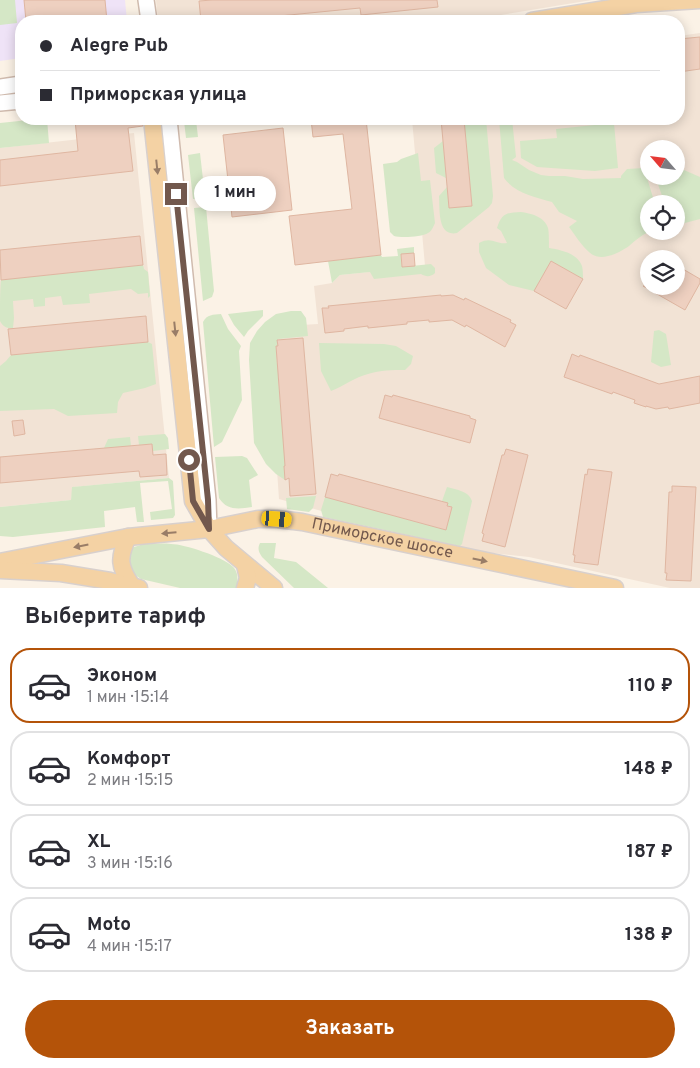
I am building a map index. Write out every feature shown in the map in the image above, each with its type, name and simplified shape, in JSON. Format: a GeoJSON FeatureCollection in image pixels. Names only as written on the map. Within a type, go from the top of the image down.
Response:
{"type":"FeatureCollection","features":[{"type":"Feature","properties":{"kind":"main road"},"geometry":{"type":"LineString","coordinates":[[146,0],[148,15]]}},
{"type":"Feature","properties":{"kind":"main road"},"geometry":{"type":"LineString","coordinates":[[569,15],[636,4],[700,0]]}},
{"type":"Feature","properties":{"kind":"main road"},"geometry":{"type":"LineString","coordinates":[[0,87],[15,85]]}},
{"type":"Feature","properties":{"kind":"main road"},"geometry":{"type":"LineString","coordinates":[[0,103],[15,102]]}},
{"type":"Feature","properties":{"kind":"main road"},"geometry":{"type":"LineString","coordinates":[[153,125],[193,501],[209,529],[226,548],[274,588]]}},
{"type":"Feature","properties":{"kind":"main road"},"geometry":{"type":"LineString","coordinates":[[170,125],[208,500],[209,529]]}},
{"type":"Feature","properties":{"kind":"main road","name":"Приморское шоссе"},"geometry":{"type":"LineString","coordinates":[[0,562],[128,537],[209,529],[258,519],[277,519],[295,520],[615,588]]}},
{"type":"Feature","properties":{"kind":"main road"},"geometry":{"type":"LineString","coordinates":[[128,537],[120,558],[124,575],[135,587]]}},
{"type":"Feature","properties":{"kind":"main road"},"geometry":{"type":"LineString","coordinates":[[245,565],[248,578],[245,588]]}},
{"type":"Feature","properties":{"kind":"main road"},"geometry":{"type":"LineString","coordinates":[[0,570],[61,573],[135,587]]}},
{"type":"Feature","properties":{"kind":"shaded area"},"geometry":{"type":"Polygon","coordinates":[[[0,0],[125,0],[126,15],[15,15],[15,59],[0,61],[0,0]]]}},
{"type":"Feature","properties":{"kind":"shaded area"},"geometry":{"type":"Polygon","coordinates":[[[156,0],[592,0],[501,15],[157,15],[156,0]]]}},
{"type":"Feature","properties":{"kind":"shaded area"},"geometry":{"type":"Polygon","coordinates":[[[700,33],[700,588],[670,588],[529,557],[456,549],[279,499],[267,327],[318,324],[314,286],[332,283],[340,275],[425,266],[413,125],[685,125],[685,35],[700,33]]]}},
{"type":"Feature","properties":{"kind":"shaded area"},"geometry":{"type":"Polygon","coordinates":[[[134,133],[169,478],[73,487],[71,500],[0,507],[0,148],[134,133]]]}},
{"type":"Feature","properties":{"kind":"green space"},"geometry":{"type":"Polygon","coordinates":[[[0,0],[15,0],[15,23],[0,25],[0,0]]]}},
{"type":"Feature","properties":{"kind":"green space"},"geometry":{"type":"Polygon","coordinates":[[[15,121],[15,125],[48,125],[49,143],[0,148],[0,123],[15,121]]]}},
{"type":"Feature","properties":{"kind":"green space"},"geometry":{"type":"Polygon","coordinates":[[[184,125],[197,125],[198,137],[186,138],[184,125]]]}},
{"type":"Feature","properties":{"kind":"green space"},"geometry":{"type":"Polygon","coordinates":[[[465,125],[487,125],[492,203],[457,233],[446,231],[441,221],[439,196],[447,187],[449,208],[472,206],[465,125]]]}},
{"type":"Feature","properties":{"kind":"green space"},"geometry":{"type":"Polygon","coordinates":[[[500,125],[513,125],[516,157],[512,160],[529,170],[541,175],[583,179],[621,178],[627,169],[640,168],[640,185],[649,185],[652,195],[640,195],[640,237],[625,249],[615,254],[598,257],[589,252],[569,227],[577,221],[559,212],[552,202],[520,191],[504,178],[500,125]]]}},
{"type":"Feature","properties":{"kind":"green space"},"geometry":{"type":"Polygon","coordinates":[[[614,125],[618,168],[595,171],[537,167],[521,158],[520,141],[557,138],[556,129],[614,125]]]}},
{"type":"Feature","properties":{"kind":"green space"},"geometry":{"type":"Polygon","coordinates":[[[443,141],[446,178],[436,173],[434,148],[443,141]]]}},
{"type":"Feature","properties":{"kind":"green space"},"geometry":{"type":"Polygon","coordinates":[[[200,153],[205,197],[193,199],[188,155],[200,153]]]}},
{"type":"Feature","properties":{"kind":"green space"},"geometry":{"type":"Polygon","coordinates":[[[418,153],[421,181],[430,180],[435,223],[430,231],[425,234],[411,237],[394,236],[390,232],[383,164],[397,162],[418,153]]]}},
{"type":"Feature","properties":{"kind":"green space"},"geometry":{"type":"Polygon","coordinates":[[[685,170],[700,177],[700,219],[685,223],[685,195],[662,195],[658,185],[685,185],[685,170]]]}},
{"type":"Feature","properties":{"kind":"green space"},"geometry":{"type":"Polygon","coordinates":[[[206,207],[214,291],[212,297],[203,301],[194,208],[206,207]]]}},
{"type":"Feature","properties":{"kind":"green space"},"geometry":{"type":"Polygon","coordinates":[[[521,212],[541,218],[544,221],[548,230],[549,248],[573,255],[582,266],[583,279],[551,261],[534,291],[509,285],[486,268],[479,252],[479,243],[491,240],[507,243],[501,231],[497,228],[499,223],[505,215],[521,212]]]}},
{"type":"Feature","properties":{"kind":"green space"},"geometry":{"type":"Polygon","coordinates":[[[414,247],[414,253],[401,255],[402,267],[431,264],[435,268],[435,273],[428,276],[421,274],[374,279],[370,272],[340,275],[332,283],[328,261],[381,255],[382,257],[398,256],[397,249],[414,247]]]}},
{"type":"Feature","properties":{"kind":"green space"},"geometry":{"type":"Polygon","coordinates":[[[143,265],[144,269],[148,272],[150,296],[148,298],[148,293],[138,294],[131,289],[89,294],[90,303],[63,305],[61,296],[45,298],[45,306],[34,307],[33,299],[13,301],[13,328],[6,327],[0,321],[1,280],[143,265]]]}},
{"type":"Feature","properties":{"kind":"green space"},"geometry":{"type":"Polygon","coordinates":[[[263,310],[263,316],[244,337],[228,314],[263,310]]]}},
{"type":"Feature","properties":{"kind":"green space"},"geometry":{"type":"Polygon","coordinates":[[[301,311],[306,318],[308,336],[278,339],[278,346],[276,346],[287,465],[284,466],[285,480],[266,464],[254,443],[249,360],[250,343],[257,331],[276,314],[301,311]]]}},
{"type":"Feature","properties":{"kind":"green space"},"geometry":{"type":"Polygon","coordinates":[[[221,314],[228,329],[241,346],[239,351],[242,400],[222,442],[214,447],[203,322],[208,316],[221,314]]]}},
{"type":"Feature","properties":{"kind":"green space"},"geometry":{"type":"Polygon","coordinates":[[[659,330],[666,334],[671,365],[661,367],[651,362],[654,331],[659,330]]]}},
{"type":"Feature","properties":{"kind":"green space"},"geometry":{"type":"Polygon","coordinates":[[[148,342],[152,344],[156,384],[123,393],[118,402],[117,413],[68,416],[54,409],[0,411],[0,366],[11,355],[148,342]]]}},
{"type":"Feature","properties":{"kind":"green space"},"geometry":{"type":"Polygon","coordinates":[[[319,343],[384,344],[396,346],[413,356],[411,364],[405,370],[386,370],[373,373],[359,377],[331,391],[321,371],[319,343]]]}},
{"type":"Feature","properties":{"kind":"green space"},"geometry":{"type":"Polygon","coordinates":[[[165,434],[168,438],[169,449],[153,451],[152,444],[139,445],[138,436],[165,434]]]}},
{"type":"Feature","properties":{"kind":"green space"},"geometry":{"type":"Polygon","coordinates":[[[130,437],[131,446],[104,448],[108,439],[130,437]]]}},
{"type":"Feature","properties":{"kind":"green space"},"geometry":{"type":"Polygon","coordinates":[[[242,456],[247,458],[258,475],[249,480],[252,507],[234,508],[226,505],[219,498],[215,457],[242,456]]]}},
{"type":"Feature","properties":{"kind":"green space"},"geometry":{"type":"Polygon","coordinates":[[[169,478],[173,481],[175,515],[173,518],[151,520],[150,512],[172,509],[168,481],[140,483],[144,522],[137,522],[135,507],[104,511],[105,527],[13,537],[0,536],[0,507],[71,500],[72,487],[169,478]]]}},
{"type":"Feature","properties":{"kind":"green space"},"geometry":{"type":"Polygon","coordinates":[[[447,487],[465,493],[472,501],[460,546],[323,517],[321,510],[325,497],[446,530],[452,507],[447,506],[448,503],[442,501],[447,487]]]}},
{"type":"Feature","properties":{"kind":"green space"},"geometry":{"type":"Polygon","coordinates":[[[316,496],[313,508],[309,512],[287,509],[286,498],[316,496]]]}},
{"type":"Feature","properties":{"kind":"green space"},"geometry":{"type":"Polygon","coordinates":[[[260,543],[276,543],[274,558],[296,562],[328,588],[294,588],[262,557],[259,550],[260,543]]]}},
{"type":"Feature","properties":{"kind":"green space"},"geometry":{"type":"Polygon","coordinates":[[[144,544],[185,546],[227,562],[236,571],[236,588],[180,588],[141,579],[135,575],[127,561],[131,548],[144,544]]]}},
{"type":"Feature","properties":{"kind":"building"},"geometry":{"type":"Polygon","coordinates":[[[24,0],[105,0],[106,15],[25,15],[24,0]]]}},
{"type":"Feature","properties":{"kind":"building"},"geometry":{"type":"Polygon","coordinates":[[[437,0],[438,7],[361,15],[360,8],[289,15],[200,15],[199,1],[437,0]]]}},
{"type":"Feature","properties":{"kind":"building"},"geometry":{"type":"Polygon","coordinates":[[[700,37],[700,69],[685,71],[685,38],[700,37]]]}},
{"type":"Feature","properties":{"kind":"building"},"geometry":{"type":"Polygon","coordinates":[[[75,125],[143,125],[128,128],[133,171],[0,186],[0,160],[78,151],[75,125]]]}},
{"type":"Feature","properties":{"kind":"building"},"geometry":{"type":"Polygon","coordinates":[[[312,125],[367,125],[381,255],[295,265],[289,216],[352,209],[343,134],[313,137],[312,125]]]}},
{"type":"Feature","properties":{"kind":"building"},"geometry":{"type":"Polygon","coordinates":[[[442,125],[465,125],[472,206],[449,208],[442,125]]]}},
{"type":"Feature","properties":{"kind":"building"},"geometry":{"type":"Polygon","coordinates":[[[283,128],[292,210],[232,217],[223,135],[283,128]]]}},
{"type":"Feature","properties":{"kind":"building"},"geometry":{"type":"Polygon","coordinates":[[[140,236],[143,265],[1,280],[0,250],[140,236]]]}},
{"type":"Feature","properties":{"kind":"building"},"geometry":{"type":"Polygon","coordinates":[[[414,253],[415,266],[402,267],[401,254],[414,253]]]}},
{"type":"Feature","properties":{"kind":"building"},"geometry":{"type":"Polygon","coordinates":[[[551,261],[583,279],[566,309],[534,291],[551,261]]]}},
{"type":"Feature","properties":{"kind":"building"},"geometry":{"type":"Polygon","coordinates":[[[685,270],[700,279],[700,283],[685,310],[659,295],[685,295],[685,270]]]}},
{"type":"Feature","properties":{"kind":"building"},"geometry":{"type":"Polygon","coordinates":[[[453,295],[464,300],[465,298],[511,320],[510,322],[516,325],[505,347],[466,325],[465,327],[452,320],[407,322],[407,324],[368,328],[368,326],[325,333],[322,308],[329,308],[328,306],[453,295]]]}},
{"type":"Feature","properties":{"kind":"building"},"geometry":{"type":"Polygon","coordinates":[[[146,316],[148,342],[11,355],[8,329],[146,316]]]}},
{"type":"Feature","properties":{"kind":"building"},"geometry":{"type":"Polygon","coordinates":[[[303,338],[316,494],[290,496],[289,478],[285,480],[276,346],[278,346],[277,340],[303,338]]]}},
{"type":"Feature","properties":{"kind":"building"},"geometry":{"type":"Polygon","coordinates":[[[572,354],[579,357],[580,355],[659,384],[700,376],[700,403],[669,409],[668,407],[656,409],[634,403],[635,400],[613,392],[612,394],[564,377],[572,354]]]}},
{"type":"Feature","properties":{"kind":"building"},"geometry":{"type":"Polygon","coordinates":[[[385,395],[392,397],[393,395],[470,416],[470,418],[476,420],[470,443],[379,418],[385,395]]]}},
{"type":"Feature","properties":{"kind":"building"},"geometry":{"type":"Polygon","coordinates":[[[23,420],[25,434],[14,436],[12,421],[23,420]]]}},
{"type":"Feature","properties":{"kind":"building"},"geometry":{"type":"Polygon","coordinates":[[[152,444],[153,455],[166,454],[167,475],[140,477],[139,471],[0,483],[0,457],[152,444]]]}},
{"type":"Feature","properties":{"kind":"building"},"geometry":{"type":"Polygon","coordinates":[[[506,449],[528,455],[505,547],[482,541],[484,534],[482,533],[502,455],[504,455],[506,449]]]}},
{"type":"Feature","properties":{"kind":"building"},"geometry":{"type":"Polygon","coordinates":[[[588,469],[612,472],[598,565],[574,562],[575,555],[573,555],[585,474],[587,475],[588,469]]]}},
{"type":"Feature","properties":{"kind":"building"},"geometry":{"type":"Polygon","coordinates":[[[331,474],[338,476],[339,474],[448,503],[447,506],[452,507],[446,530],[325,497],[331,474]]]}},
{"type":"Feature","properties":{"kind":"building"},"geometry":{"type":"Polygon","coordinates":[[[672,486],[696,487],[691,581],[666,580],[669,492],[672,492],[672,486]]]}},
{"type":"Feature","properties":{"kind":"route"},"geometry":{"type":"LineString","coordinates":[[176,194],[208,500],[209,529],[193,501],[189,460]]}}]}
